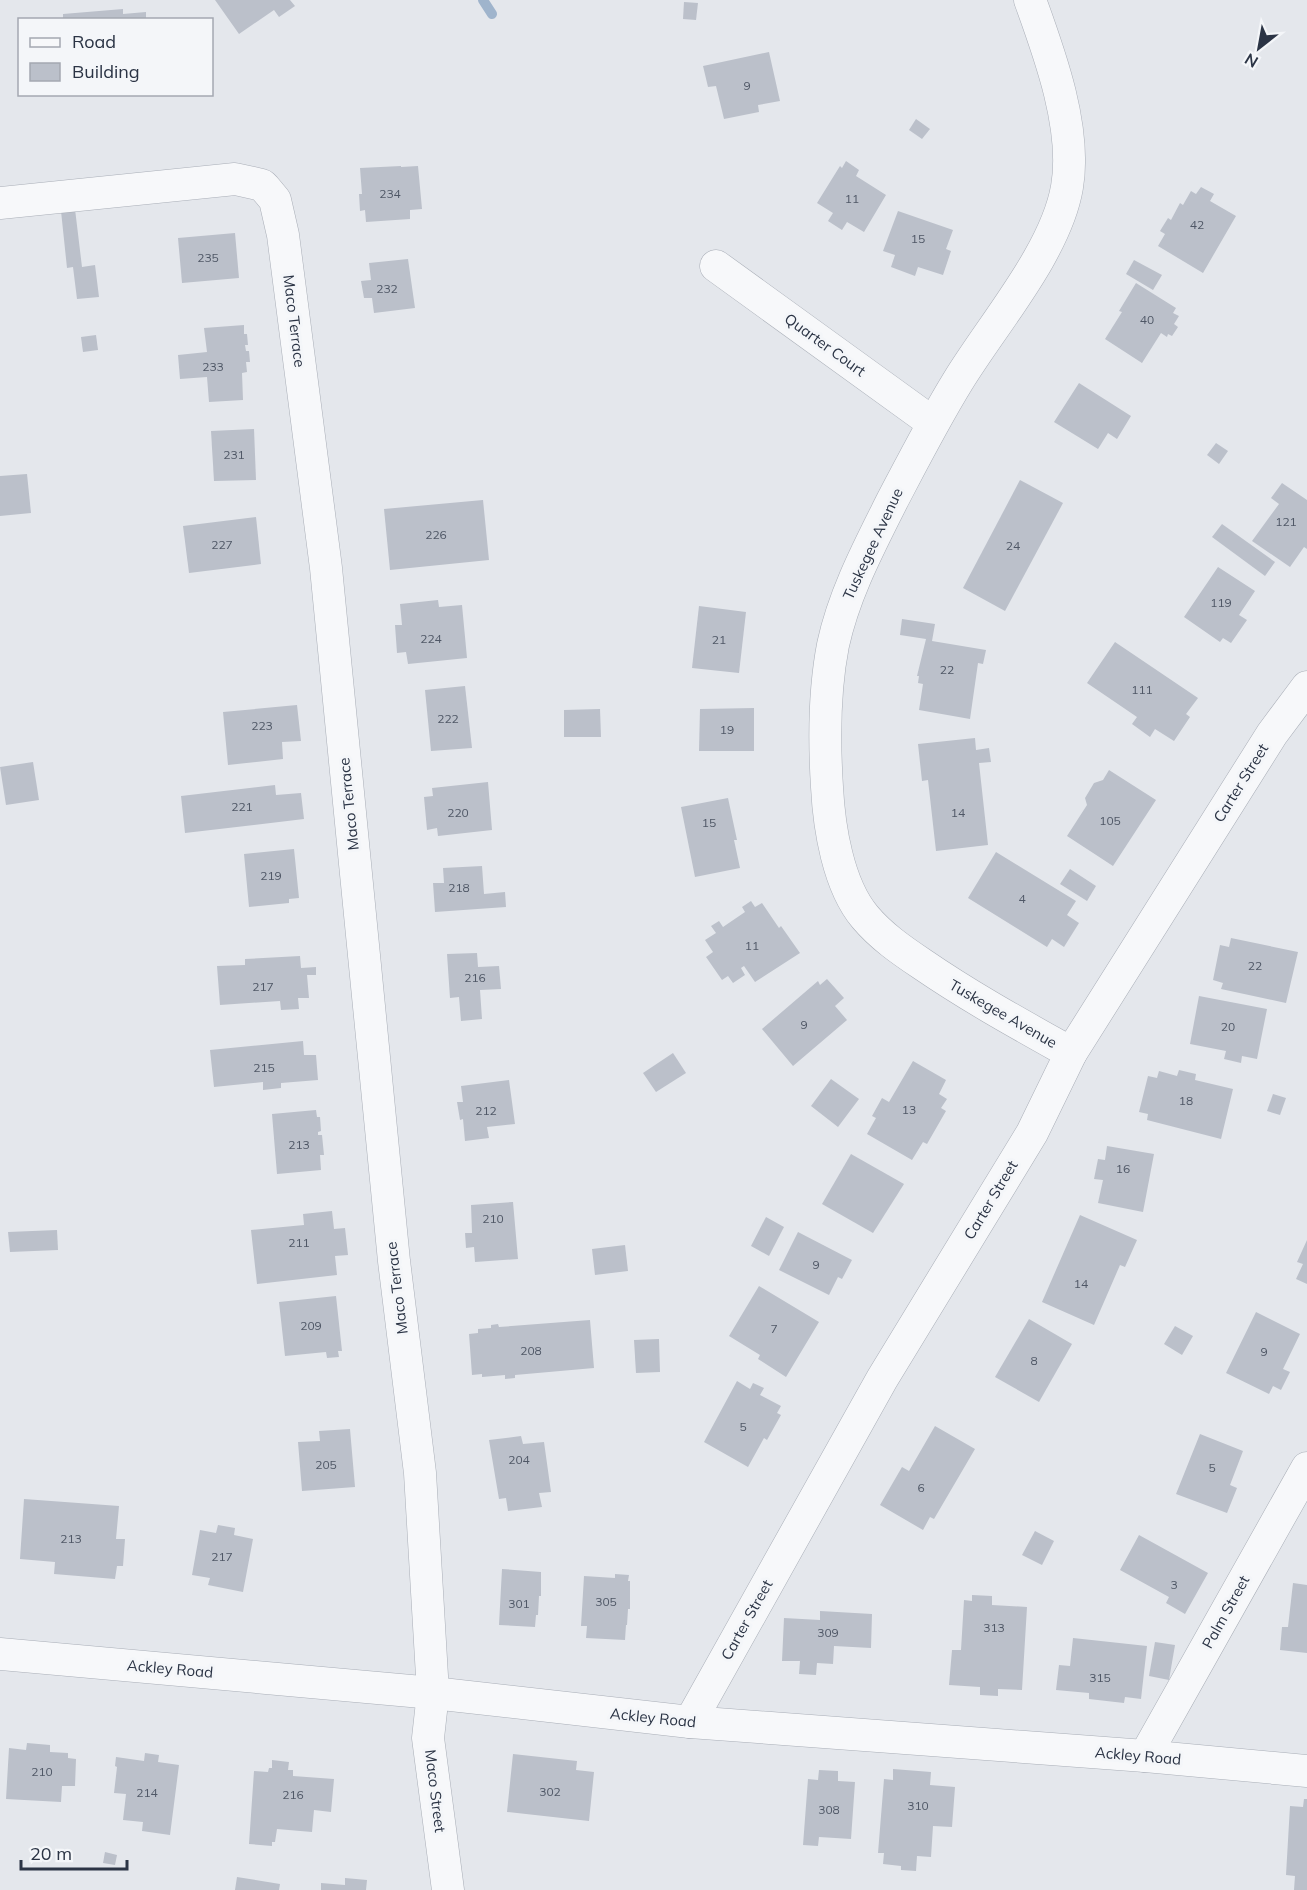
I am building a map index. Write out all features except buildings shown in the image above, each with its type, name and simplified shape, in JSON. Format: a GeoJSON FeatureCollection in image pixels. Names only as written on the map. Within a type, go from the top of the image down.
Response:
{"type":"FeatureCollection","features":[{"type":"Feature","properties":{"kind":"street","name":"Tuskegee Avenue"},"geometry":{"type":"LineString","coordinates":[[1030,0],[1053,66],[1069,143],[1067,188],[1055,226],[1032,270],[933,423],[869,547],[846,602],[833,644],[826,697],[825,754],[830,823],[840,864],[851,895],[863,915],[887,940],[959,990],[1071,1053]]}},
{"type":"Feature","properties":{"kind":"street","name":"Maco Terrace"},"geometry":{"type":"LineString","coordinates":[[0,203],[234,179],[262,185],[275,200],[283,235],[326,568],[394,1261],[420,1473],[433,1693]]}},
{"type":"Feature","properties":{"kind":"street","name":"Quarter Court"},"geometry":{"type":"LineString","coordinates":[[716,266],[933,423]]}},
{"type":"Feature","properties":{"kind":"street","name":"Carter Street"},"geometry":{"type":"LineString","coordinates":[[690,1722],[882,1379],[1032,1133],[1071,1053],[1272,734],[1307,687]]}},
{"type":"Feature","properties":{"kind":"street","name":"Palm Street"},"geometry":{"type":"LineString","coordinates":[[1145,1756],[1307,1468]]}},
{"type":"Feature","properties":{"kind":"street","name":"Ackley Road"},"geometry":{"type":"LineString","coordinates":[[0,1654],[433,1693],[690,1722],[1145,1756],[1307,1771]]}},
{"type":"Feature","properties":{"kind":"street","name":"Maco Street"},"geometry":{"type":"LineString","coordinates":[[433,1693],[428,1738],[448,1890]]}},
{"type":"Feature","properties":{"kind":"waterway"},"geometry":{"type":"LineString","coordinates":[[483,0],[492,14]]}}]}
